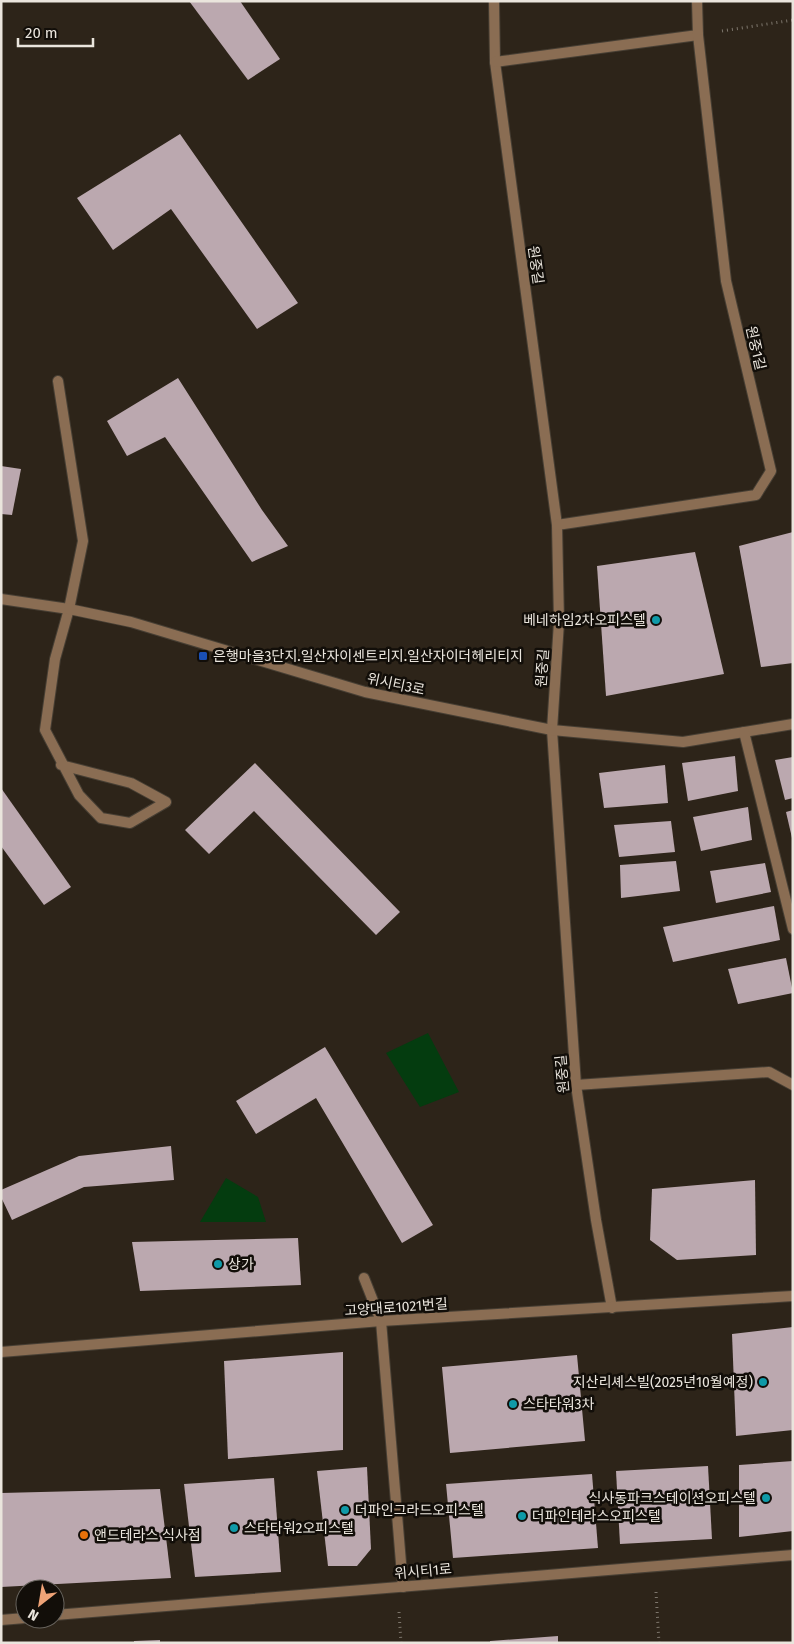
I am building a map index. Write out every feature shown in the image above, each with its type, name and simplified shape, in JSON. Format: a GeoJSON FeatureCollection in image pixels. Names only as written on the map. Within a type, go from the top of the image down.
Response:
{"type":"FeatureCollection","features":[{"type":"Feature","properties":{"kind":"street","name":"원중길"},"geometry":{"type":"LineString","coordinates":[[494,1],[495,62],[557,525],[559,622],[552,730],[576,1084],[596,1220],[612,1308]]}},
{"type":"Feature","properties":{"kind":"street","name":"원중1길"},"geometry":{"type":"LineString","coordinates":[[557,525],[756,495],[771,471],[726,281],[698,35],[697,1]]}},
{"type":"Feature","properties":{"kind":"street"},"geometry":{"type":"LineString","coordinates":[[495,62],[698,35]]}},
{"type":"Feature","properties":{"kind":"street"},"geometry":{"type":"LineString","coordinates":[[58,381],[83,541],[69,609],[55,659],[45,730],[61,765],[79,795],[101,818],[130,823],[166,802],[131,783],[61,765]]}},
{"type":"Feature","properties":{"kind":"street","name":"위시티3로"},"geometry":{"type":"LineString","coordinates":[[1,598],[69,609],[130,622],[366,692],[552,730],[683,742],[793,724]]}},
{"type":"Feature","properties":{"kind":"street"},"geometry":{"type":"LineString","coordinates":[[744,732],[793,929]]}},
{"type":"Feature","properties":{"kind":"street"},"geometry":{"type":"LineString","coordinates":[[576,1084],[769,1072],[793,1085]]}},
{"type":"Feature","properties":{"kind":"street"},"geometry":{"type":"LineString","coordinates":[[364,1278],[381,1321],[403,1587]]}},
{"type":"Feature","properties":{"kind":"street","name":"고양대로1021번길"},"geometry":{"type":"LineString","coordinates":[[1,1352],[381,1321],[793,1296]]}},
{"type":"Feature","properties":{"kind":"street","name":"위시티1로"},"geometry":{"type":"LineString","coordinates":[[65,1614],[793,1555]]}},
{"type":"Feature","properties":{"kind":"street"},"geometry":{"type":"LineString","coordinates":[[1,1620],[15,1619]]}},
{"type":"Feature","properties":{"kind":"path"},"geometry":{"type":"LineString","coordinates":[[722,31],[793,20]]}},
{"type":"Feature","properties":{"kind":"path"},"geometry":{"type":"LineString","coordinates":[[656,1592],[659,1643]]}},
{"type":"Feature","properties":{"kind":"path"},"geometry":{"type":"LineString","coordinates":[[399,1612],[400,1643]]}},
{"type":"Feature","properties":{"kind":"green space"},"geometry":{"type":"Polygon","coordinates":[[[428,1033],[459,1092],[420,1107],[386,1053],[428,1033]]]}},
{"type":"Feature","properties":{"kind":"green space"},"geometry":{"type":"Polygon","coordinates":[[[226,1178],[258,1197],[266,1222],[200,1222],[226,1178]]]}},
{"type":"Feature","properties":{"kind":"building"},"geometry":{"type":"Polygon","coordinates":[[[189,1],[240,1],[280,59],[248,80],[189,1]]]}},
{"type":"Feature","properties":{"kind":"building"},"geometry":{"type":"Polygon","coordinates":[[[180,134],[298,303],[257,329],[171,209],[113,250],[77,198],[180,134]]]}},
{"type":"Feature","properties":{"kind":"building"},"geometry":{"type":"Polygon","coordinates":[[[178,378],[262,510],[288,546],[252,562],[165,437],[127,456],[107,421],[178,378]]]}},
{"type":"Feature","properties":{"kind":"building"},"geometry":{"type":"Polygon","coordinates":[[[1,466],[21,469],[12,515],[1,514],[1,466]]]}},
{"type":"Feature","properties":{"kind":"building"},"geometry":{"type":"Polygon","coordinates":[[[793,532],[793,663],[761,667],[739,546],[793,532]]]}},
{"type":"Feature","properties":{"kind":"building","name":"베네하임2차오피스텔"},"geometry":{"type":"Polygon","coordinates":[[[695,552],[724,674],[606,696],[597,566],[695,552]]]}},
{"type":"Feature","properties":{"kind":"building"},"geometry":{"type":"Polygon","coordinates":[[[735,756],[738,791],[688,801],[682,763],[735,756]]]}},
{"type":"Feature","properties":{"kind":"building"},"geometry":{"type":"Polygon","coordinates":[[[793,757],[793,798],[785,800],[775,760],[793,757]]]}},
{"type":"Feature","properties":{"kind":"building"},"geometry":{"type":"Polygon","coordinates":[[[255,763],[400,912],[376,935],[254,811],[209,854],[185,830],[255,763]]]}},
{"type":"Feature","properties":{"kind":"building"},"geometry":{"type":"Polygon","coordinates":[[[665,765],[668,803],[604,808],[599,773],[665,765]]]}},
{"type":"Feature","properties":{"kind":"building"},"geometry":{"type":"Polygon","coordinates":[[[1,788],[71,887],[44,905],[1,846],[1,788]]]}},
{"type":"Feature","properties":{"kind":"building"},"geometry":{"type":"Polygon","coordinates":[[[748,807],[752,840],[701,851],[693,817],[748,807]]]}},
{"type":"Feature","properties":{"kind":"building"},"geometry":{"type":"Polygon","coordinates":[[[793,810],[793,838],[792,838],[786,812],[793,810]]]}},
{"type":"Feature","properties":{"kind":"building"},"geometry":{"type":"Polygon","coordinates":[[[671,821],[675,852],[619,857],[614,825],[671,821]]]}},
{"type":"Feature","properties":{"kind":"building"},"geometry":{"type":"Polygon","coordinates":[[[676,861],[680,891],[621,898],[620,865],[676,861]]]}},
{"type":"Feature","properties":{"kind":"building"},"geometry":{"type":"Polygon","coordinates":[[[765,863],[771,892],[716,903],[710,871],[765,863]]]}},
{"type":"Feature","properties":{"kind":"building"},"geometry":{"type":"Polygon","coordinates":[[[774,906],[780,940],[673,962],[663,927],[774,906]]]}},
{"type":"Feature","properties":{"kind":"building"},"geometry":{"type":"Polygon","coordinates":[[[786,958],[793,993],[738,1004],[728,969],[786,958]]]}},
{"type":"Feature","properties":{"kind":"building"},"geometry":{"type":"Polygon","coordinates":[[[325,1047],[433,1225],[402,1243],[316,1098],[256,1134],[236,1101],[325,1047]]]}},
{"type":"Feature","properties":{"kind":"building"},"geometry":{"type":"Polygon","coordinates":[[[171,1146],[174,1180],[84,1187],[12,1220],[1,1197],[1,1190],[79,1156],[171,1146]]]}},
{"type":"Feature","properties":{"kind":"building"},"geometry":{"type":"Polygon","coordinates":[[[755,1180],[756,1255],[677,1260],[650,1240],[652,1189],[755,1180]]]}},
{"type":"Feature","properties":{"kind":"building","name":"상가"},"geometry":{"type":"Polygon","coordinates":[[[298,1238],[301,1285],[140,1291],[132,1242],[298,1238]]]}},
{"type":"Feature","properties":{"kind":"building","name":"지산리셰스빌(2025년10월예정)"},"geometry":{"type":"Polygon","coordinates":[[[793,1327],[793,1430],[736,1436],[732,1334],[793,1327]]]}},
{"type":"Feature","properties":{"kind":"building"},"geometry":{"type":"Polygon","coordinates":[[[343,1352],[343,1450],[228,1459],[224,1361],[343,1352]]]}},
{"type":"Feature","properties":{"kind":"building","name":"스타타워3차"},"geometry":{"type":"Polygon","coordinates":[[[577,1355],[585,1441],[450,1453],[442,1367],[577,1355]]]}},
{"type":"Feature","properties":{"kind":"building","name":"식사동파크스테이션오피스텔"},"geometry":{"type":"Polygon","coordinates":[[[793,1461],[793,1531],[739,1537],[739,1465],[793,1461]]]}},
{"type":"Feature","properties":{"kind":"building"},"geometry":{"type":"Polygon","coordinates":[[[708,1466],[712,1539],[620,1544],[616,1471],[708,1466]]]}},
{"type":"Feature","properties":{"kind":"building","name":"더파인그라드오피스텔"},"geometry":{"type":"Polygon","coordinates":[[[367,1467],[371,1549],[357,1566],[328,1566],[317,1471],[367,1467]]]}},
{"type":"Feature","properties":{"kind":"building","name":"더파인테라스오피스텔"},"geometry":{"type":"Polygon","coordinates":[[[592,1474],[598,1548],[453,1558],[446,1484],[592,1474]]]}},
{"type":"Feature","properties":{"kind":"building","name":"스타타워2오피스텔"},"geometry":{"type":"Polygon","coordinates":[[[274,1478],[281,1572],[195,1577],[184,1484],[274,1478]]]}},
{"type":"Feature","properties":{"kind":"building","name":"앤드테라스 식사점"},"geometry":{"type":"Polygon","coordinates":[[[160,1489],[171,1578],[65,1584],[65,1579],[15,1579],[15,1586],[1,1587],[1,1493],[160,1489]]]}},
{"type":"Feature","properties":{"kind":"building"},"geometry":{"type":"Polygon","coordinates":[[[558,1636],[558,1643],[490,1643],[490,1641],[558,1636]]]}},
{"type":"Feature","properties":{"kind":"building"},"geometry":{"type":"Polygon","coordinates":[[[160,1640],[160,1643],[134,1643],[134,1641],[160,1640]]]}},
{"type":"Feature","properties":{"kind":"place","name":"베네하임2차오피스텔"},"geometry":{"type":"Point","coordinates":[656,620]}},
{"type":"Feature","properties":{"kind":"place","name":"은행마을3단지.일산자이센트리지.일산자이더헤리티지"},"geometry":{"type":"Point","coordinates":[203,656]}},
{"type":"Feature","properties":{"kind":"place","name":"상가"},"geometry":{"type":"Point","coordinates":[218,1264]}},
{"type":"Feature","properties":{"kind":"place","name":"지산리셰스빌(2025년10월예정)"},"geometry":{"type":"Point","coordinates":[763,1382]}},
{"type":"Feature","properties":{"kind":"place","name":"스타타워3차"},"geometry":{"type":"Point","coordinates":[513,1404]}},
{"type":"Feature","properties":{"kind":"place","name":"식사동파크스테이션오피스텔"},"geometry":{"type":"Point","coordinates":[766,1498]}},
{"type":"Feature","properties":{"kind":"place","name":"더파인그라드오피스텔"},"geometry":{"type":"Point","coordinates":[345,1510]}},
{"type":"Feature","properties":{"kind":"place","name":"더파인테라스오피스텔"},"geometry":{"type":"Point","coordinates":[522,1516]}},
{"type":"Feature","properties":{"kind":"place","name":"스타타워2오피스텔"},"geometry":{"type":"Point","coordinates":[234,1528]}},
{"type":"Feature","properties":{"kind":"place","name":"앤드테라스 식사점"},"geometry":{"type":"Point","coordinates":[84,1535]}}]}
